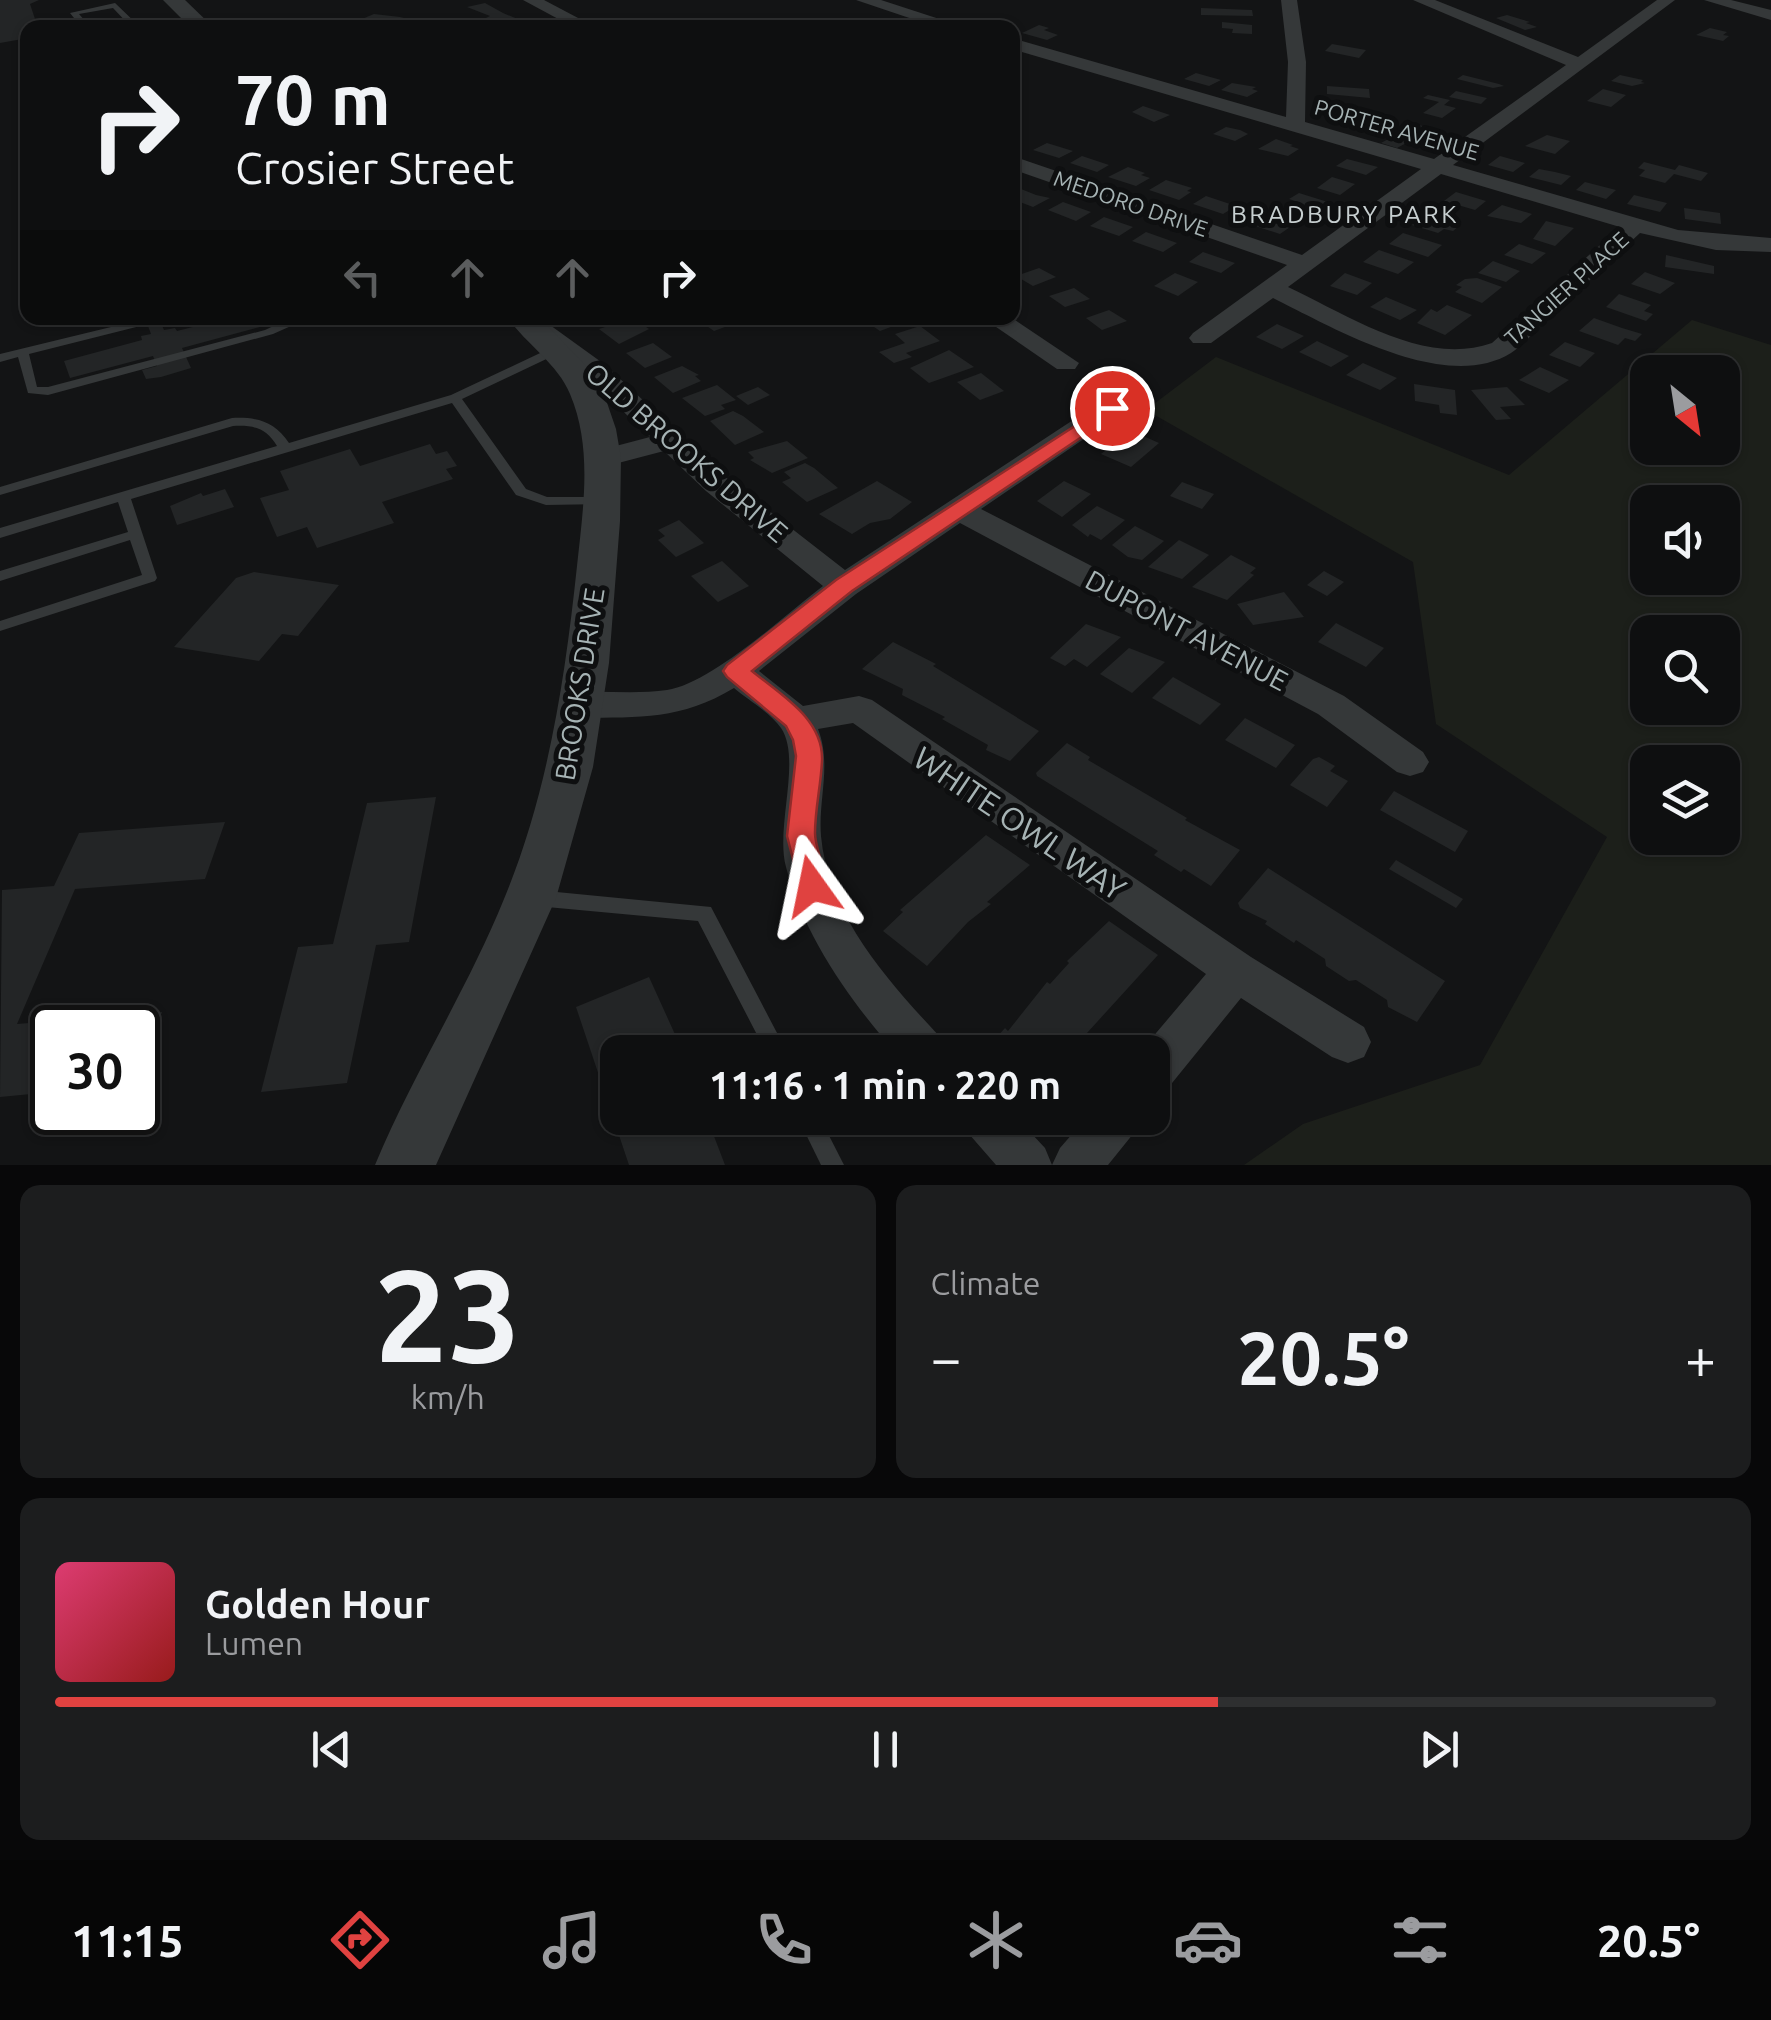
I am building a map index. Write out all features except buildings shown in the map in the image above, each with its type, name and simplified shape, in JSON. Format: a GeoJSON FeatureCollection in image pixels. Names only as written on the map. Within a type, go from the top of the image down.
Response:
{"type":"FeatureCollection","features":[{"type":"Feature","properties":{"kind":"street"},"geometry":{"type":"LineString","coordinates":[[173,0],[195,20]]}},
{"type":"Feature","properties":{"kind":"street"},"geometry":{"type":"LineString","coordinates":[[531,0],[572,20]]}},
{"type":"Feature","properties":{"kind":"street"},"geometry":{"type":"LineString","coordinates":[[864,0],[931,20]]}},
{"type":"Feature","properties":{"kind":"street"},"geometry":{"type":"LineString","coordinates":[[897,10],[922,0]]}},
{"type":"Feature","properties":{"kind":"street"},"geometry":{"type":"LineString","coordinates":[[1289,0],[1297,62],[1295,125]]}},
{"type":"Feature","properties":{"kind":"street"},"geometry":{"type":"LineString","coordinates":[[1421,0],[1578,63]]}},
{"type":"Feature","properties":{"kind":"street"},"geometry":{"type":"LineString","coordinates":[[1202,338],[1667,0]]}},
{"type":"Feature","properties":{"kind":"street"},"geometry":{"type":"LineString","coordinates":[[1712,0],[1771,15]]}},
{"type":"Feature","properties":{"kind":"street","name":"PORTER AVENUE"},"geometry":{"type":"LineString","coordinates":[[1020,45],[1634,225],[1704,242],[1771,245]]}},
{"type":"Feature","properties":{"kind":"street","name":"MEDORO DRIVE"},"geometry":{"type":"LineString","coordinates":[[1020,165],[1306,264]]}},
{"type":"Feature","properties":{"kind":"street","name":"TANGIER PLACE"},"geometry":{"type":"LineString","coordinates":[[1272,288],[1406,348],[1448,358],[1476,356],[1501,348],[1634,225]]}},
{"type":"Feature","properties":{"kind":"street"},"geometry":{"type":"LineString","coordinates":[[1006,325],[1066,363]]}},
{"type":"Feature","properties":{"kind":"street","name":"OLD BROOKS DRIVE"},"geometry":{"type":"LineString","coordinates":[[535,330],[595,370],[718,485],[844,586]]}},
{"type":"Feature","properties":{"kind":"street","name":"BROOKS DRIVE"},"geometry":{"type":"LineString","coordinates":[[405,1165],[530,898],[570,767],[581,705],[603,479],[594,408],[586,391],[535,330]]}},
{"type":"Feature","properties":{"kind":"street"},"geometry":{"type":"LineString","coordinates":[[581,705],[667,703],[693,696],[736,671],[844,586],[1112,408]]}},
{"type":"Feature","properties":{"kind":"street"},"geometry":{"type":"LineString","coordinates":[[603,479],[669,441]]}},
{"type":"Feature","properties":{"kind":"street","name":"DUPONT AVENUE"},"geometry":{"type":"LineString","coordinates":[[958,509],[1331,706],[1410,762]]}},
{"type":"Feature","properties":{"kind":"street"},"geometry":{"type":"LineString","coordinates":[[736,671],[796,720],[809,756],[801,836],[812,886],[826,919],[872,988],[910,1035]]}},
{"type":"Feature","properties":{"kind":"street","name":"WHITE OWL WAY"},"geometry":{"type":"LineString","coordinates":[[796,720],[859,710],[1236,971],[1348,1042]]}},
{"type":"Feature","properties":{"kind":"street"},"geometry":{"type":"LineString","coordinates":[[1170,1051],[1236,971]]}},
{"type":"Feature","properties":{"kind":"street"},"geometry":{"type":"LineString","coordinates":[[1001,1135],[1028,1165]]}},
{"type":"Feature","properties":{"kind":"street"},"geometry":{"type":"LineString","coordinates":[[1077,1165],[1102,1135]]}},
{"type":"Feature","properties":{"kind":"lane"},"geometry":{"type":"LineString","coordinates":[[80,20],[74,13],[115,6],[129,20]]}},
{"type":"Feature","properties":{"kind":"lane"},"geometry":{"type":"LineString","coordinates":[[0,358],[132,325]]}},
{"type":"Feature","properties":{"kind":"lane"},"geometry":{"type":"LineString","coordinates":[[23,352],[32,390],[48,391],[285,325]]}},
{"type":"Feature","properties":{"kind":"lane"},"geometry":{"type":"LineString","coordinates":[[0,533],[454,398],[535,330]]}},
{"type":"Feature","properties":{"kind":"lane"},"geometry":{"type":"LineString","coordinates":[[454,398],[521,492],[546,500],[603,479]]}},
{"type":"Feature","properties":{"kind":"lane"},"geometry":{"type":"LineString","coordinates":[[0,491],[232,422],[256,420],[270,427],[284,448]]}},
{"type":"Feature","properties":{"kind":"lane"},"geometry":{"type":"LineString","coordinates":[[0,626],[150,578],[123,496]]}},
{"type":"Feature","properties":{"kind":"lane"},"geometry":{"type":"LineString","coordinates":[[0,576],[135,534]]}},
{"type":"Feature","properties":{"kind":"lane"},"geometry":{"type":"LineString","coordinates":[[530,898],[704,913],[768,1035]]}},
{"type":"Feature","properties":{"kind":"lane"},"geometry":{"type":"LineString","coordinates":[[818,1135],[833,1165]]}},
{"type":"Feature","properties":{"kind":"shaded area"},"geometry":{"type":"Polygon","coordinates":[[[1692,320],[1771,345],[1771,1165],[1244,1165],[1303,1124],[1480,1065],[1607,837],[1436,724],[1413,562],[1146,410],[1216,357],[1509,475],[1630,373],[1630,465],[1740,465],[1740,355],[1651,355],[1692,320]]]}},
{"type":"Feature","properties":{"kind":"district","name":"BRADBURY PARK"},"geometry":{"type":"Point","coordinates":[1345,214]}},
{"type":"Feature","properties":{"kind":"route"},"geometry":{"type":"LineString","coordinates":[[812,886],[801,836],[809,756],[806,740],[796,720],[736,671],[844,586],[1112,408]]}}]}
